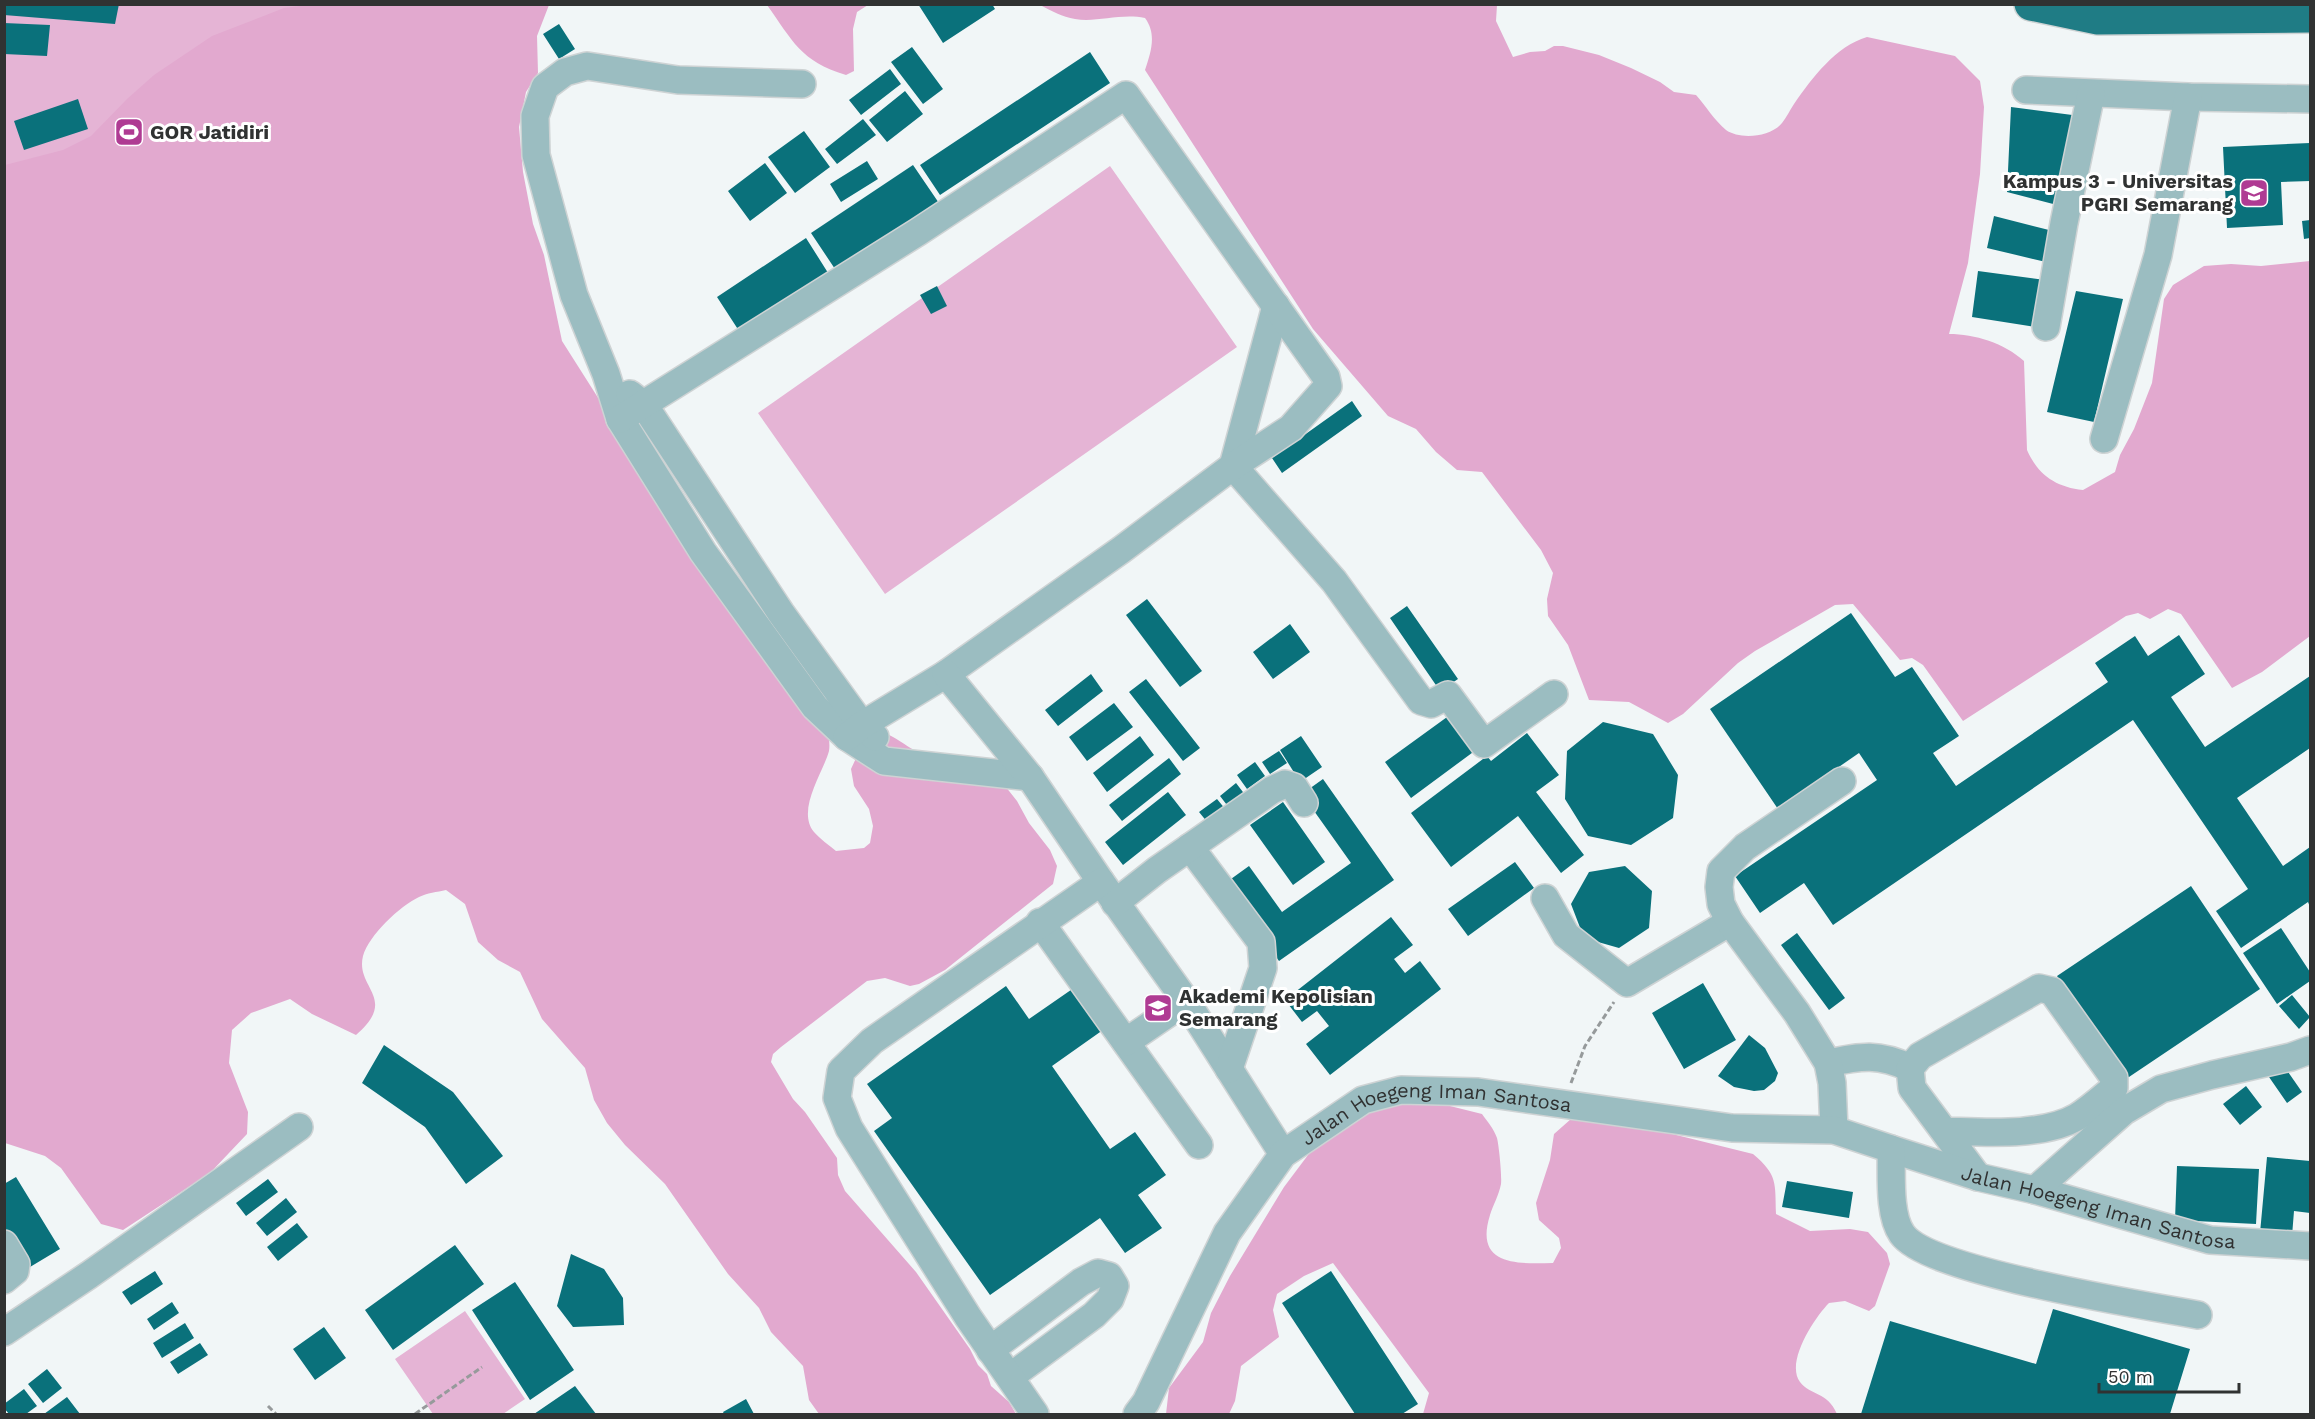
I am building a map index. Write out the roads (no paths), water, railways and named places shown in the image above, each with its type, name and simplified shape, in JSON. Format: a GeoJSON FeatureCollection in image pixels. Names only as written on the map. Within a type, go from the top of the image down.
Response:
{"type":"FeatureCollection","features":[{"type":"Feature","properties":{"kind":"highway"},"geometry":{"type":"LineString","coordinates":[[2031,4],[2098,18],[2310,16]]}},
{"type":"Feature","properties":{"kind":"street"},"geometry":{"type":"LineString","coordinates":[[802,84],[678,80],[587,66],[565,72],[545,87],[535,116],[536,154],[574,295],[606,374],[620,419],[703,552],[815,707],[905,765],[1030,777]]}},
{"type":"Feature","properties":{"kind":"street"},"geometry":{"type":"LineString","coordinates":[[2026,90],[2091,94],[2310,99]]}},
{"type":"Feature","properties":{"kind":"street"},"geometry":{"type":"LineString","coordinates":[[2046,327],[2091,94]]}},
{"type":"Feature","properties":{"kind":"street"},"geometry":{"type":"LineString","coordinates":[[620,419],[918,232],[1126,95],[1326,378],[1328,386],[1291,428],[1233,465],[1121,550],[946,674],[854,731]]}},
{"type":"Feature","properties":{"kind":"street"},"geometry":{"type":"LineString","coordinates":[[2104,439],[2158,255],[2188,97]]}},
{"type":"Feature","properties":{"kind":"street"},"geometry":{"type":"LineString","coordinates":[[1233,465],[1276,306]]}},
{"type":"Feature","properties":{"kind":"street"},"geometry":{"type":"LineString","coordinates":[[606,374],[644,405],[781,613],[854,731]]}},
{"type":"Feature","properties":{"kind":"street"},"geometry":{"type":"LineString","coordinates":[[1233,465],[1334,581],[1420,701],[1431,704],[1448,695],[1484,744],[1554,694]]}},
{"type":"Feature","properties":{"kind":"street"},"geometry":{"type":"LineString","coordinates":[[946,674],[1030,777],[1185,1001],[1282,1154]]}},
{"type":"Feature","properties":{"kind":"street"},"geometry":{"type":"LineString","coordinates":[[1834,1130],[1832,1083],[1828,1063],[1797,1013],[1730,922],[1721,904],[1719,887],[1721,872],[1745,846],[1842,781]]}},
{"type":"Feature","properties":{"kind":"street"},"geometry":{"type":"LineString","coordinates":[[1035,1414],[990,1350],[849,1128],[837,1098],[841,1071],[872,1041],[1040,922],[1108,892],[1190,847],[1272,790],[1285,784],[1294,787],[1304,803]]}},
{"type":"Feature","properties":{"kind":"street"},"geometry":{"type":"LineString","coordinates":[[1190,847],[1261,942],[1263,968],[1229,1069]]}},
{"type":"Feature","properties":{"kind":"street"},"geometry":{"type":"LineString","coordinates":[[1545,898],[1566,935],[1627,982],[1730,922]]}},
{"type":"Feature","properties":{"kind":"street"},"geometry":{"type":"LineString","coordinates":[[1040,922],[1199,1145]]}},
{"type":"Feature","properties":{"kind":"street"},"geometry":{"type":"LineString","coordinates":[[1944,1131],[2003,1132],[2052,1126],[2075,1118],[2114,1088],[2114,1078],[2052,992],[2040,988],[1920,1056],[1910,1068],[1912,1088],[1978,1177]]}},
{"type":"Feature","properties":{"kind":"street"},"geometry":{"type":"LineString","coordinates":[[1126,1042],[1185,1001]]}},
{"type":"Feature","properties":{"kind":"street"},"geometry":{"type":"LineString","coordinates":[[2035,1190],[2124,1111],[2162,1089],[2212,1074],[2291,1057],[2310,1050]]}},
{"type":"Feature","properties":{"kind":"street"},"geometry":{"type":"LineString","coordinates":[[1828,1063],[1857,1057],[1877,1056],[1910,1068]]}},
{"type":"Feature","properties":{"kind":"street","name":"Jalan Hoegeng Iman Santosa"},"geometry":{"type":"LineString","coordinates":[[1137,1414],[1146,1402],[1227,1233],[1282,1154],[1363,1100],[1401,1090],[1478,1092],[1732,1128],[1834,1130],[1978,1177],[2035,1190],[2210,1240],[2310,1246]]}},
{"type":"Feature","properties":{"kind":"street"},"geometry":{"type":"LineString","coordinates":[[4,1332],[299,1127]]}},
{"type":"Feature","properties":{"kind":"street"},"geometry":{"type":"LineString","coordinates":[[1891,1149],[1893,1209],[1901,1232],[1912,1245],[1941,1257],[2028,1283],[2198,1315]]}},
{"type":"Feature","properties":{"kind":"street"},"geometry":{"type":"LineString","coordinates":[[4,1244],[16,1264],[15,1271],[4,1280]]}},
{"type":"Feature","properties":{"kind":"street"},"geometry":{"type":"LineString","coordinates":[[990,1350],[1081,1282],[1098,1273],[1109,1276],[1115,1286],[1110,1299],[1094,1314],[1010,1377]]}},
{"type":"Feature","properties":{"kind":"place","name":"GOR Jatidiri"},"geometry":{"type":"Point","coordinates":[129,132]}},
{"type":"Feature","properties":{"kind":"place","name":"Kampus 3 - Universitas PGRI Semarang"},"geometry":{"type":"Point","coordinates":[2254,193]}},
{"type":"Feature","properties":{"kind":"place","name":"Akademi Kepolisian Semarang"},"geometry":{"type":"Point","coordinates":[1158,1008]}}]}
